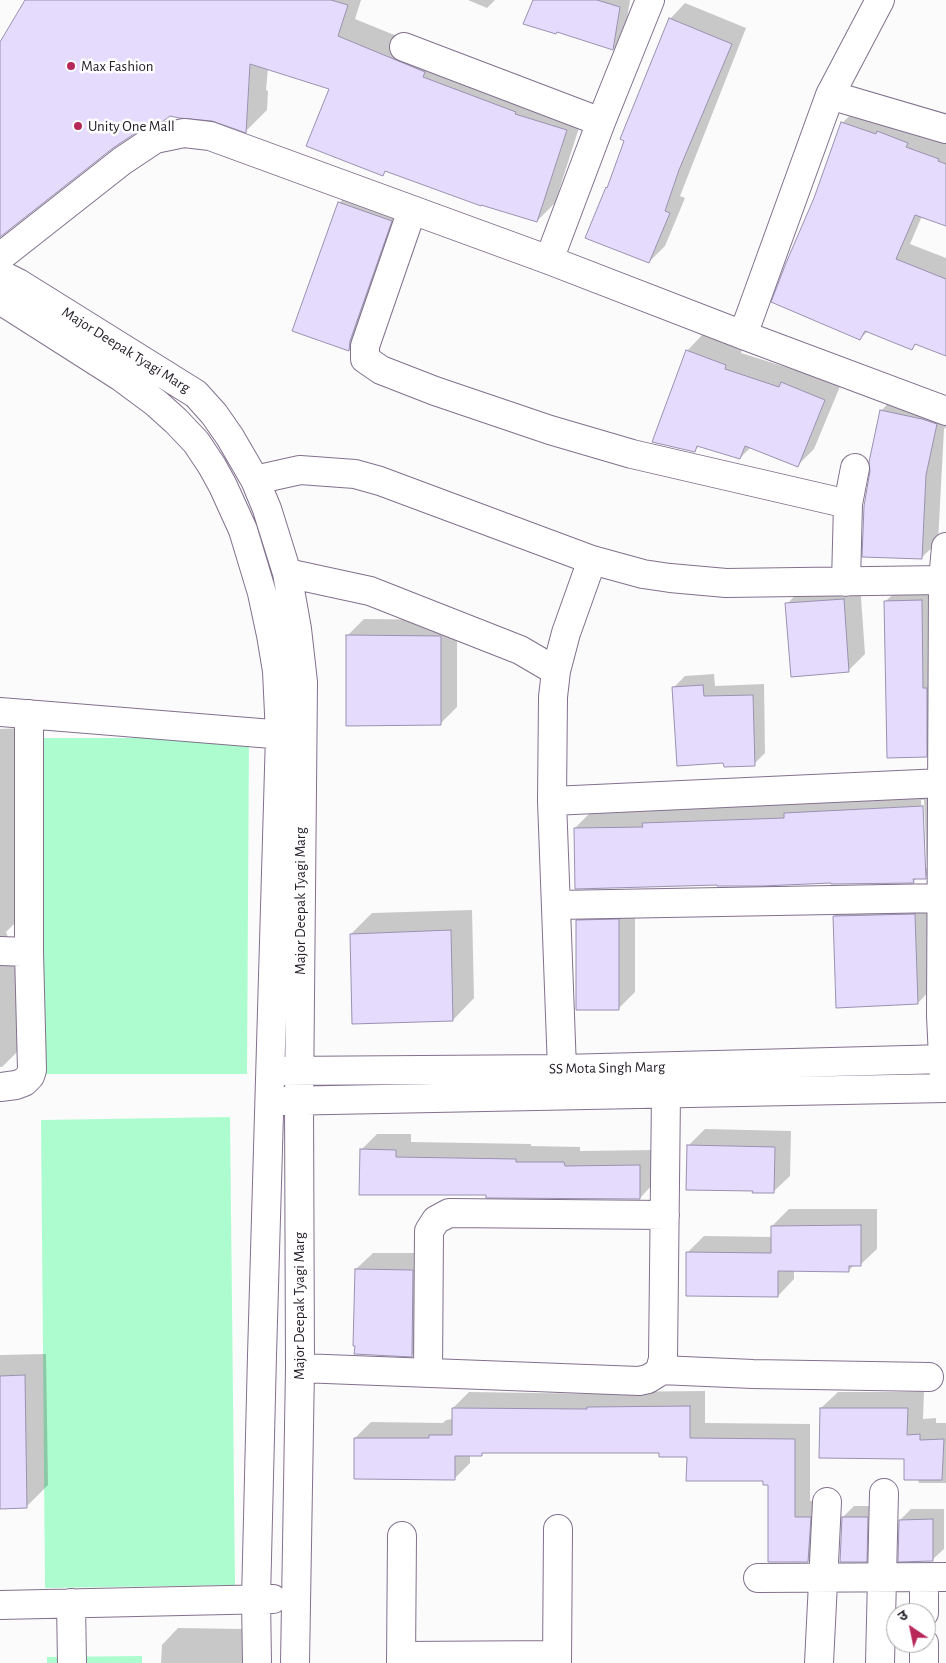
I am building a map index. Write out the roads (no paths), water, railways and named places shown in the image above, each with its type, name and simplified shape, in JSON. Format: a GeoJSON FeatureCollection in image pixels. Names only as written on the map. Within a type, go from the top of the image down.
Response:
{"type":"FeatureCollection","features":[{"type":"Feature","properties":{"kind":"street"},"geometry":{"type":"LineString","coordinates":[[549,260],[650,0]]}},
{"type":"Feature","properties":{"kind":"street"},"geometry":{"type":"LineString","coordinates":[[743,335],[830,95],[880,0]]}},
{"type":"Feature","properties":{"kind":"street"},"geometry":{"type":"LineString","coordinates":[[404,47],[601,122]]}},
{"type":"Feature","properties":{"kind":"street"},"geometry":{"type":"LineString","coordinates":[[830,95],[946,129]]}},
{"type":"Feature","properties":{"kind":"street"},"geometry":{"type":"LineString","coordinates":[[0,257],[122,161],[155,139],[184,133],[210,136],[549,260],[946,411]]}},
{"type":"Feature","properties":{"kind":"street"},"geometry":{"type":"LineString","coordinates":[[412,210],[365,346],[365,359],[381,370],[550,430],[623,451],[848,504]]}},
{"type":"Feature","properties":{"kind":"street","name":"Major Deepak Tyagi Marg"},"geometry":{"type":"LineString","coordinates":[[0,274],[35,293],[196,394],[214,414],[230,437],[255,480],[267,509],[287,573],[302,674],[291,736],[269,1072],[256,1599],[257,1663]]}},
{"type":"Feature","properties":{"kind":"street","name":"Major Deepak Tyagi Marg"},"geometry":{"type":"LineString","coordinates":[[0,300],[121,377],[156,403],[196,442],[224,486],[243,530],[262,593],[272,635],[276,671],[291,736],[299,1071],[300,1368],[295,1663]]}},
{"type":"Feature","properties":{"kind":"street"},"geometry":{"type":"LineString","coordinates":[[846,582],[848,504],[855,468]]}},
{"type":"Feature","properties":{"kind":"street"},"geometry":{"type":"LineString","coordinates":[[255,480],[300,470],[355,474],[380,481],[592,560],[643,574],[670,578],[726,583],[943,580]]}},
{"type":"Feature","properties":{"kind":"street"},"geometry":{"type":"LineString","coordinates":[[946,547],[943,580],[941,1016],[946,1088]]}},
{"type":"Feature","properties":{"kind":"street"},"geometry":{"type":"LineString","coordinates":[[562,1069],[551,726],[556,671],[566,633],[592,560]]}},
{"type":"Feature","properties":{"kind":"street"},"geometry":{"type":"LineString","coordinates":[[287,573],[370,592],[520,650],[556,671]]}},
{"type":"Feature","properties":{"kind":"street"},"geometry":{"type":"LineString","coordinates":[[0,712],[291,736]]}},
{"type":"Feature","properties":{"kind":"street"},"geometry":{"type":"LineString","coordinates":[[0,1087],[16,1086],[24,1082],[30,1076],[32,1070],[29,952],[28,714]]}},
{"type":"Feature","properties":{"kind":"street"},"geometry":{"type":"LineString","coordinates":[[552,802],[942,783]]}},
{"type":"Feature","properties":{"kind":"street"},"geometry":{"type":"LineString","coordinates":[[556,905],[942,898]]}},
{"type":"Feature","properties":{"kind":"street"},"geometry":{"type":"LineString","coordinates":[[0,951],[29,952]]}},
{"type":"Feature","properties":{"kind":"street","name":"SS Mota Singh Marg"},"geometry":{"type":"LineString","coordinates":[[269,1072],[562,1069],[944,1059]]}},
{"type":"Feature","properties":{"kind":"street","name":"SS Mota Singh Marg"},"geometry":{"type":"LineString","coordinates":[[269,1101],[299,1102],[946,1088]]}},
{"type":"Feature","properties":{"kind":"street"},"geometry":{"type":"LineString","coordinates":[[300,1368],[639,1381],[648,1379],[660,1370],[663,1359],[666,1094]]}},
{"type":"Feature","properties":{"kind":"street"},"geometry":{"type":"LineString","coordinates":[[428,1372],[429,1231],[436,1220],[449,1214],[665,1215]]}},
{"type":"Feature","properties":{"kind":"street"},"geometry":{"type":"LineString","coordinates":[[660,1370],[753,1374],[929,1377]]}},
{"type":"Feature","properties":{"kind":"street"},"geometry":{"type":"LineString","coordinates":[[880,1663],[884,1493]]}},
{"type":"Feature","properties":{"kind":"street"},"geometry":{"type":"LineString","coordinates":[[819,1663],[827,1502]]}},
{"type":"Feature","properties":{"kind":"street"},"geometry":{"type":"LineString","coordinates":[[402,1536],[401,1660],[557,1659],[558,1529]]}},
{"type":"Feature","properties":{"kind":"street"},"geometry":{"type":"LineString","coordinates":[[758,1578],[935,1578],[927,1603]]}},
{"type":"Feature","properties":{"kind":"street"},"geometry":{"type":"LineString","coordinates":[[0,1604],[296,1598]]}},
{"type":"Feature","properties":{"kind":"street"},"geometry":{"type":"LineString","coordinates":[[71,1603],[72,1663]]}},
{"type":"Feature","properties":{"kind":"place","name":"Max Fashion"},"geometry":{"type":"Point","coordinates":[71,66]}},
{"type":"Feature","properties":{"kind":"place","name":"Unity One Mall"},"geometry":{"type":"Point","coordinates":[78,126]}}]}
